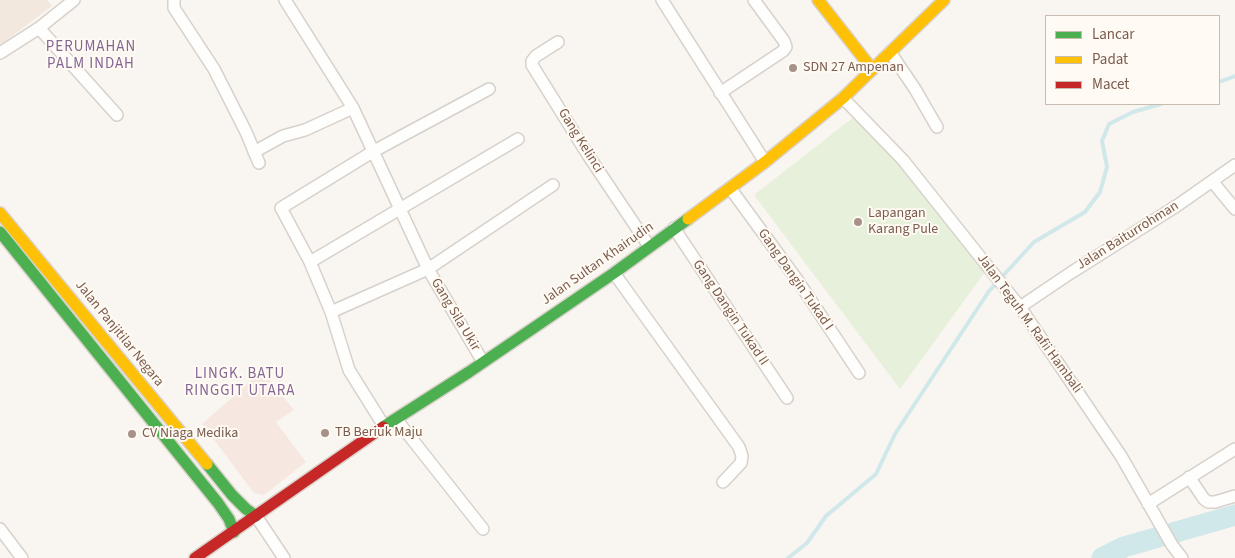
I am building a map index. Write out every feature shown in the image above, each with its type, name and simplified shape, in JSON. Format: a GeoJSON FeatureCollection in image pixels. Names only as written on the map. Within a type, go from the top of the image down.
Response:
{"type":"FeatureCollection","features":[{"type":"Feature","properties":{"kind":"main road"},"geometry":{"type":"LineString","coordinates":[[818,0],[872,69]]}},
{"type":"Feature","properties":{"kind":"main road","name":"Jalan Sultan Khairudin"},"geometry":{"type":"LineString","coordinates":[[196,558],[384,426],[483,362],[614,273],[765,162],[843,98],[944,0]]}},
{"type":"Feature","properties":{"kind":"main road","name":"Jalan Panjitilar Negara"},"geometry":{"type":"LineString","coordinates":[[0,212],[232,495],[246,509],[251,520]]}},
{"type":"Feature","properties":{"kind":"main road"},"geometry":{"type":"LineString","coordinates":[[0,232],[218,503],[229,519],[234,532]]}},
{"type":"Feature","properties":{"kind":"street"},"geometry":{"type":"LineString","coordinates":[[0,53],[39,28],[74,0]]}},
{"type":"Feature","properties":{"kind":"street"},"geometry":{"type":"LineString","coordinates":[[174,0],[174,8],[214,69],[242,123],[256,157],[283,136],[305,130],[353,108]]}},
{"type":"Feature","properties":{"kind":"street","name":"Gang Sila Ukir"},"geometry":{"type":"LineString","coordinates":[[285,0],[353,108],[428,269],[483,362]]}},
{"type":"Feature","properties":{"kind":"street"},"geometry":{"type":"LineString","coordinates":[[662,0],[765,162]]}},
{"type":"Feature","properties":{"kind":"street"},"geometry":{"type":"LineString","coordinates":[[720,93],[784,51],[786,46],[754,0]]}},
{"type":"Feature","properties":{"kind":"street"},"geometry":{"type":"LineString","coordinates":[[39,28],[117,115]]}},
{"type":"Feature","properties":{"kind":"street","name":"Gang Kelinci"},"geometry":{"type":"LineString","coordinates":[[558,42],[536,56],[532,61],[532,65],[588,155],[649,246]]}},
{"type":"Feature","properties":{"kind":"street"},"geometry":{"type":"LineString","coordinates":[[890,52],[915,89],[937,128]]}},
{"type":"Feature","properties":{"kind":"street"},"geometry":{"type":"LineString","coordinates":[[384,426],[350,370],[331,312],[310,262],[280,208],[374,151],[489,89]]}},
{"type":"Feature","properties":{"kind":"street","name":"Jalan Teguh M. Rafii Hambali"},"geometry":{"type":"LineString","coordinates":[[843,98],[903,160],[1020,307],[1120,456],[1172,545],[1182,558]]}},
{"type":"Feature","properties":{"kind":"street"},"geometry":{"type":"LineString","coordinates":[[310,262],[518,139]]}},
{"type":"Feature","properties":{"kind":"street","name":"Jalan Baiturrohman"},"geometry":{"type":"LineString","coordinates":[[1020,307],[1068,274],[1178,206],[1235,165]]}},
{"type":"Feature","properties":{"kind":"street"},"geometry":{"type":"LineString","coordinates":[[1212,181],[1235,209]]}},
{"type":"Feature","properties":{"kind":"street"},"geometry":{"type":"LineString","coordinates":[[331,312],[428,269],[552,186]]}},
{"type":"Feature","properties":{"kind":"street","name":"Gang Dangin Tukad I"},"geometry":{"type":"LineString","coordinates":[[730,188],[798,281],[859,373]]}},
{"type":"Feature","properties":{"kind":"street","name":"Gang Dangin Tukad II"},"geometry":{"type":"LineString","coordinates":[[674,228],[787,398]]}},
{"type":"Feature","properties":{"kind":"street"},"geometry":{"type":"LineString","coordinates":[[614,273],[739,447],[742,456],[741,463],[723,482]]}},
{"type":"Feature","properties":{"kind":"street"},"geometry":{"type":"LineString","coordinates":[[396,419],[483,529]]}},
{"type":"Feature","properties":{"kind":"street"},"geometry":{"type":"LineString","coordinates":[[1150,508],[1189,478],[1235,449]]}},
{"type":"Feature","properties":{"kind":"street"},"geometry":{"type":"LineString","coordinates":[[1189,478],[1204,500],[1208,502],[1215,502],[1235,496]]}},
{"type":"Feature","properties":{"kind":"street"},"geometry":{"type":"LineString","coordinates":[[251,520],[284,558]]}},
{"type":"Feature","properties":{"kind":"street"},"geometry":{"type":"LineString","coordinates":[[0,529],[22,558]]}},
{"type":"Feature","properties":{"kind":"shaded area"},"geometry":{"type":"Polygon","coordinates":[[[0,0],[47,0],[52,6],[0,45],[0,0]]]}},
{"type":"Feature","properties":{"kind":"shaded area"},"geometry":{"type":"Polygon","coordinates":[[[262,371],[294,410],[276,422],[306,462],[264,495],[254,493],[202,424],[262,371]]]}},
{"type":"Feature","properties":{"kind":"green space"},"geometry":{"type":"Polygon","coordinates":[[[859,113],[985,272],[900,389],[754,195],[859,113]]]}},
{"type":"Feature","properties":{"kind":"waterway"},"geometry":{"type":"LineString","coordinates":[[1220,82],[1235,76]]}},
{"type":"Feature","properties":{"kind":"waterway"},"geometry":{"type":"LineString","coordinates":[[788,558],[807,543],[826,516],[876,474],[895,434],[989,291],[1034,242],[1085,212],[1100,192],[1107,167],[1102,141],[1109,124],[1133,112],[1158,105]]}},
{"type":"Feature","properties":{"kind":"waterway"},"geometry":{"type":"LineString","coordinates":[[1102,558],[1124,547],[1235,515]]}},
{"type":"Feature","properties":{"kind":"traffic: fast"},"geometry":{"type":"LineString","coordinates":[[383,427],[469,372],[614,273],[688,219]]}},
{"type":"Feature","properties":{"kind":"traffic: fast"},"geometry":{"type":"LineString","coordinates":[[0,232],[218,503],[229,519],[234,532]]}},
{"type":"Feature","properties":{"kind":"traffic: fast"},"geometry":{"type":"LineString","coordinates":[[207,464],[232,495],[256,516]]}},
{"type":"Feature","properties":{"kind":"traffic: slow"},"geometry":{"type":"LineString","coordinates":[[818,0],[872,69]]}},
{"type":"Feature","properties":{"kind":"traffic: slow"},"geometry":{"type":"LineString","coordinates":[[688,219],[765,162],[843,98],[944,0]]}},
{"type":"Feature","properties":{"kind":"traffic: slow"},"geometry":{"type":"LineString","coordinates":[[0,213],[207,464]]}},
{"type":"Feature","properties":{"kind":"traffic: jam"},"geometry":{"type":"LineString","coordinates":[[195,558],[383,427]]}},
{"type":"Feature","properties":{"kind":"place","name":"SDN 27 Ampenan"},"geometry":{"type":"Point","coordinates":[793,68]}},
{"type":"Feature","properties":{"kind":"place","name":"Lapangan Karang Pule"},"geometry":{"type":"Point","coordinates":[858,222]}},
{"type":"Feature","properties":{"kind":"place","name":"TB Beriuk Maju"},"geometry":{"type":"Point","coordinates":[325,433]}},
{"type":"Feature","properties":{"kind":"place","name":"CV Niaga Medika"},"geometry":{"type":"Point","coordinates":[132,434]}},
{"type":"Feature","properties":{"kind":"district","name":"PERUMAHAN PALM INDAH"},"geometry":{"type":"Point","coordinates":[91,56]}},
{"type":"Feature","properties":{"kind":"district","name":"LINGK. BATU RINGGIT UTARA"},"geometry":{"type":"Point","coordinates":[240,384]}}]}
